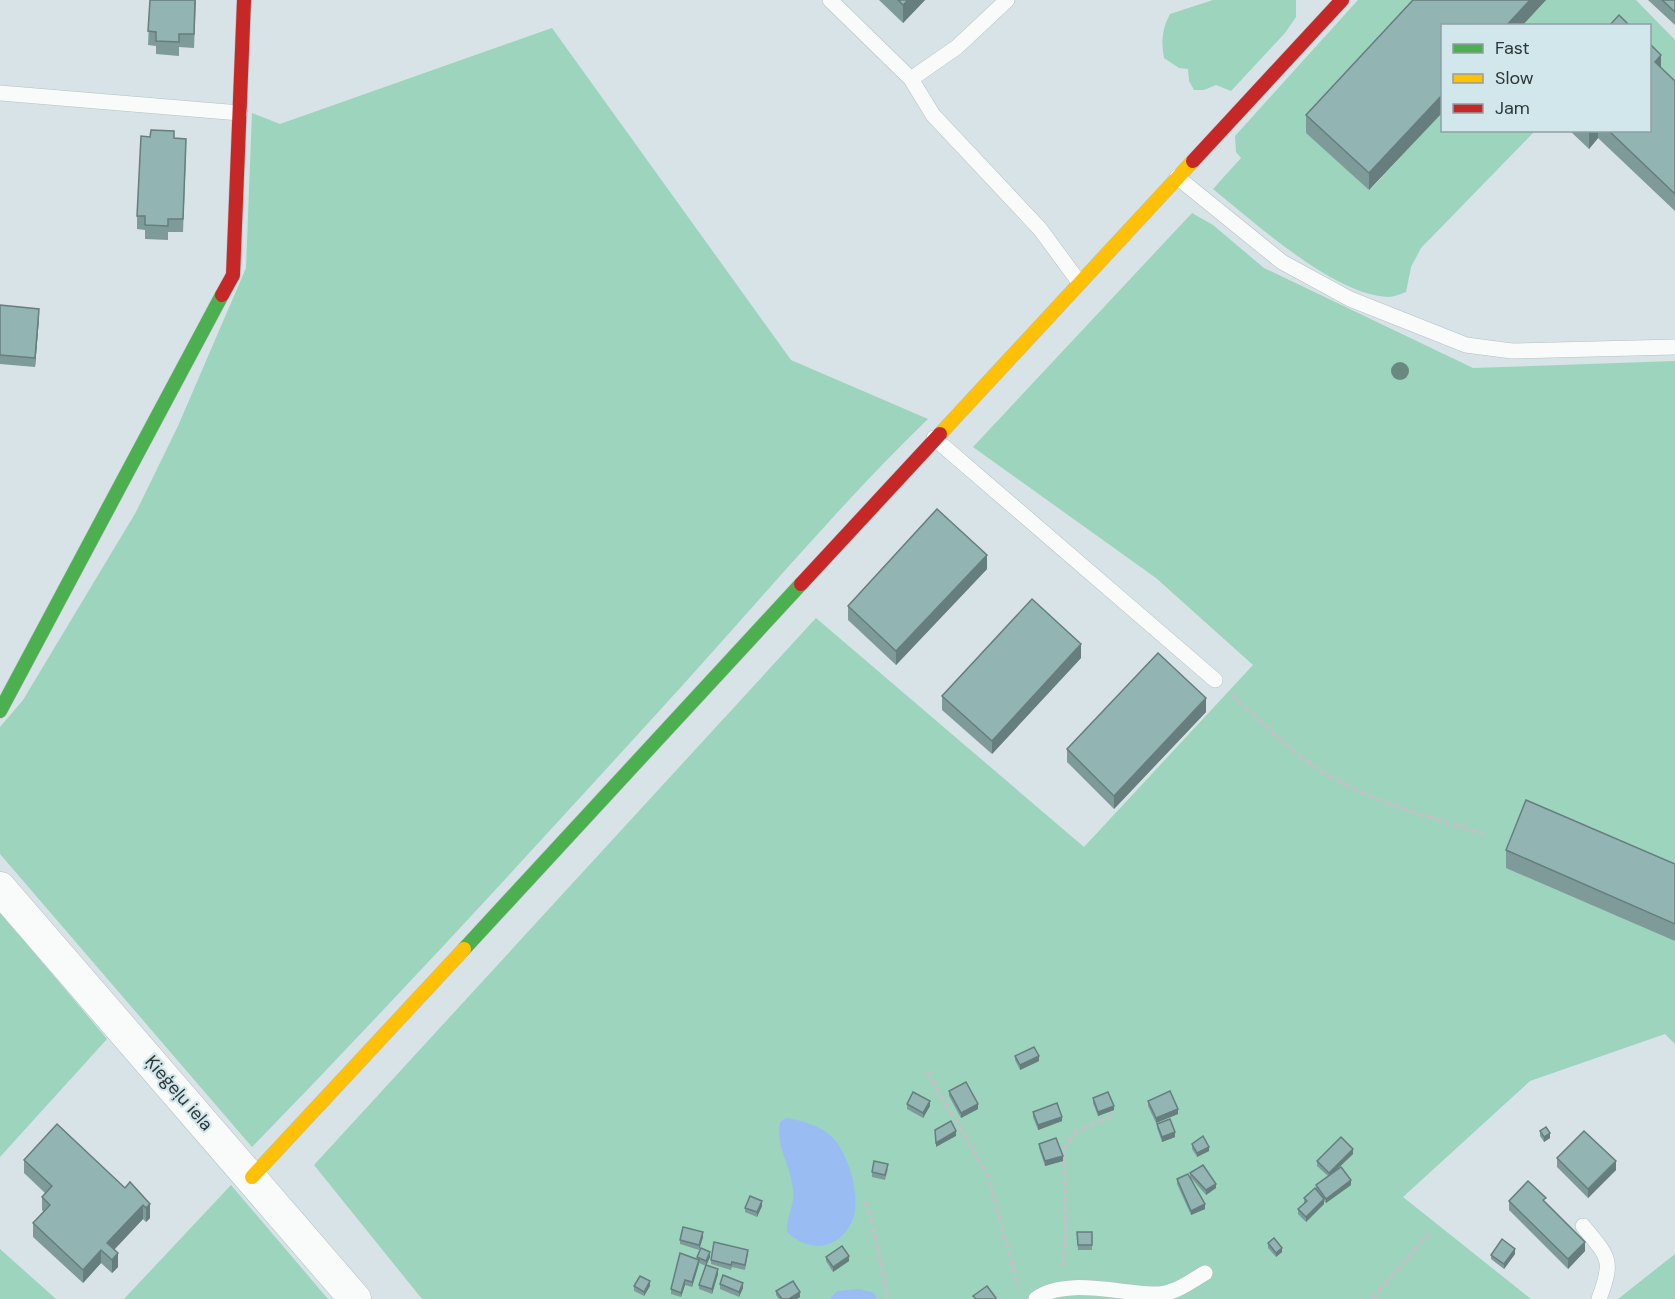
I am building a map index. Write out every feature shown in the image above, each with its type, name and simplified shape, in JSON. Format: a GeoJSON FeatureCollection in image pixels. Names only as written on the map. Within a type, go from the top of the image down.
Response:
{"type":"FeatureCollection","features":[{"type":"Feature","properties":{"kind":"street"},"geometry":{"type":"LineString","coordinates":[[0,711],[233,275],[244,0]]}},
{"type":"Feature","properties":{"kind":"street"},"geometry":{"type":"LineString","coordinates":[[252,1177],[1339,1]]}},
{"type":"Feature","properties":{"kind":"street","name":"Ķieģeļu iela"},"geometry":{"type":"LineString","coordinates":[[0,888],[355,1299]]}},
{"type":"Feature","properties":{"kind":"lane"},"geometry":{"type":"LineString","coordinates":[[830,0],[911,79],[933,115],[1041,229],[1079,282]]}},
{"type":"Feature","properties":{"kind":"lane"},"geometry":{"type":"LineString","coordinates":[[911,79],[957,47],[1007,0]]}},
{"type":"Feature","properties":{"kind":"lane"},"geometry":{"type":"LineString","coordinates":[[0,93],[240,113]]}},
{"type":"Feature","properties":{"kind":"lane"},"geometry":{"type":"LineString","coordinates":[[1177,177],[1282,262],[1350,299],[1466,345],[1512,351],[1675,347]]}},
{"type":"Feature","properties":{"kind":"lane"},"geometry":{"type":"LineString","coordinates":[[934,438],[1215,680]]}},
{"type":"Feature","properties":{"kind":"lane"},"geometry":{"type":"LineString","coordinates":[[1583,1226],[1607,1255],[1609,1271],[1599,1299]]}},
{"type":"Feature","properties":{"kind":"lane"},"geometry":{"type":"LineString","coordinates":[[1042,1296],[1083,1288],[1161,1294],[1180,1288],[1205,1273]]}},
{"type":"Feature","properties":{"kind":"path"},"geometry":{"type":"LineString","coordinates":[[1215,680],[1293,750],[1325,774],[1375,799],[1484,834]]}},
{"type":"Feature","properties":{"kind":"path"},"geometry":{"type":"LineString","coordinates":[[927,1072],[988,1176],[1019,1289]]}},
{"type":"Feature","properties":{"kind":"path"},"geometry":{"type":"LineString","coordinates":[[1042,1296],[1060,1272],[1066,1246],[1064,1151],[1066,1141],[1073,1134],[1116,1114]]}},
{"type":"Feature","properties":{"kind":"path"},"geometry":{"type":"LineString","coordinates":[[865,1201],[888,1299]]}},
{"type":"Feature","properties":{"kind":"path"},"geometry":{"type":"LineString","coordinates":[[1372,1299],[1430,1232]]}},
{"type":"Feature","properties":{"kind":"green space"},"geometry":{"type":"Polygon","coordinates":[[[1213,0],[1296,0],[1296,17],[1285,33],[1231,91],[1216,85],[1204,90],[1194,90],[1189,81],[1188,69],[1179,68],[1164,58],[1163,35],[1170,14],[1213,0]]]}},
{"type":"Feature","properties":{"kind":"green space"},"geometry":{"type":"Polygon","coordinates":[[[1358,0],[1430,0],[1370,190],[1441,113],[1441,132],[1534,132],[1421,248],[1411,267],[1406,292],[1390,297],[1367,293],[1320,271],[1272,237],[1213,189],[1241,158],[1236,152],[1235,136],[1358,0]]]}},
{"type":"Feature","properties":{"kind":"green space"},"geometry":{"type":"Polygon","coordinates":[[[1546,0],[1636,0],[1675,40],[1675,99],[1651,63],[1651,24],[1524,24],[1546,0]]]}},
{"type":"Feature","properties":{"kind":"green space"},"geometry":{"type":"Polygon","coordinates":[[[552,28],[791,360],[928,419],[833,517],[469,918],[252,1147],[0,854],[0,727],[23,700],[136,512],[178,426],[246,268],[252,113],[280,124],[552,28]]]}},
{"type":"Feature","properties":{"kind":"green space"},"geometry":{"type":"Polygon","coordinates":[[[1192,213],[1213,225],[1264,268],[1473,368],[1675,361],[1675,1044],[1665,1034],[1530,1081],[1403,1197],[1531,1299],[422,1299],[314,1165],[816,618],[1084,847],[1253,665],[1156,578],[973,447],[1192,213]]]}},
{"type":"Feature","properties":{"kind":"green space"},"geometry":{"type":"Polygon","coordinates":[[[0,912],[107,1039],[0,1157],[0,912]]]}},
{"type":"Feature","properties":{"kind":"green space"},"geometry":{"type":"Polygon","coordinates":[[[231,1185],[328,1299],[124,1299],[231,1185]]]}},
{"type":"Feature","properties":{"kind":"green space"},"geometry":{"type":"Polygon","coordinates":[[[0,1249],[56,1299],[0,1299],[0,1249]]]}},
{"type":"Feature","properties":{"kind":"green space"},"geometry":{"type":"Polygon","coordinates":[[[1675,1254],[1675,1299],[1618,1299],[1675,1254]]]}},
{"type":"Feature","properties":{"kind":"water"},"geometry":{"type":"Polygon","coordinates":[[[786,1118],[799,1120],[825,1131],[835,1140],[845,1156],[855,1189],[855,1210],[847,1229],[832,1243],[815,1246],[805,1244],[787,1232],[793,1190],[779,1131],[780,1122],[786,1118]]]}},
{"type":"Feature","properties":{"kind":"water"},"geometry":{"type":"Polygon","coordinates":[[[859,1289],[874,1293],[877,1299],[830,1299],[837,1291],[859,1289]]]}},
{"type":"Feature","properties":{"kind":"building"},"geometry":{"type":"Polygon","coordinates":[[[150,0],[195,0],[194,34],[179,34],[179,42],[156,41],[156,32],[148,31],[150,0]]]}},
{"type":"Feature","properties":{"kind":"building"},"geometry":{"type":"Polygon","coordinates":[[[898,0],[908,0],[903,5],[898,0]]]}},
{"type":"Feature","properties":{"kind":"building"},"geometry":{"type":"Polygon","coordinates":[[[1413,0],[1530,0],[1508,24],[1441,24],[1441,96],[1369,173],[1306,115],[1413,0]]]}},
{"type":"Feature","properties":{"kind":"building"},"geometry":{"type":"Polygon","coordinates":[[[1662,0],[1675,0],[1675,12],[1662,0]]]}},
{"type":"Feature","properties":{"kind":"building"},"geometry":{"type":"Polygon","coordinates":[[[1619,15],[1628,24],[1611,24],[1619,15]]]}},
{"type":"Feature","properties":{"kind":"building"},"geometry":{"type":"Polygon","coordinates":[[[1651,45],[1661,55],[1655,62],[1675,81],[1675,194],[1610,132],[1651,132],[1651,45]]]}},
{"type":"Feature","properties":{"kind":"building"},"geometry":{"type":"Polygon","coordinates":[[[151,130],[174,131],[174,138],[186,139],[183,219],[168,219],[168,226],[145,225],[145,216],[137,216],[141,136],[150,137],[151,130]]]}},
{"type":"Feature","properties":{"kind":"building"},"geometry":{"type":"Polygon","coordinates":[[[0,305],[39,309],[35,358],[0,355],[0,305]]]}},
{"type":"Feature","properties":{"kind":"building"},"geometry":{"type":"Polygon","coordinates":[[[937,509],[987,555],[896,651],[848,606],[937,509]]]}},
{"type":"Feature","properties":{"kind":"building"},"geometry":{"type":"Polygon","coordinates":[[[1032,599],[1081,644],[992,741],[942,696],[1032,599]]]}},
{"type":"Feature","properties":{"kind":"building"},"geometry":{"type":"Polygon","coordinates":[[[1158,653],[1206,698],[1114,796],[1067,749],[1158,653]]]}},
{"type":"Feature","properties":{"kind":"building"},"geometry":{"type":"Polygon","coordinates":[[[1526,800],[1675,864],[1675,924],[1506,850],[1526,800]]]}},
{"type":"Feature","properties":{"kind":"building"},"geometry":{"type":"Polygon","coordinates":[[[1034,1047],[1039,1056],[1020,1065],[1015,1056],[1034,1047]]]}},
{"type":"Feature","properties":{"kind":"building"},"geometry":{"type":"Polygon","coordinates":[[[966,1082],[978,1104],[961,1113],[949,1091],[966,1082]]]}},
{"type":"Feature","properties":{"kind":"building"},"geometry":{"type":"Polygon","coordinates":[[[1170,1091],[1178,1109],[1156,1118],[1148,1101],[1170,1091]]]}},
{"type":"Feature","properties":{"kind":"building"},"geometry":{"type":"Polygon","coordinates":[[[913,1092],[930,1101],[923,1113],[907,1104],[913,1092]]]}},
{"type":"Feature","properties":{"kind":"building"},"geometry":{"type":"Polygon","coordinates":[[[1108,1092],[1114,1106],[1098,1112],[1093,1098],[1108,1092]]]}},
{"type":"Feature","properties":{"kind":"building"},"geometry":{"type":"Polygon","coordinates":[[[1057,1103],[1062,1117],[1038,1125],[1033,1112],[1057,1103]]]}},
{"type":"Feature","properties":{"kind":"building"},"geometry":{"type":"Polygon","coordinates":[[[1170,1119],[1175,1132],[1162,1137],[1157,1124],[1170,1119]]]}},
{"type":"Feature","properties":{"kind":"building"},"geometry":{"type":"Polygon","coordinates":[[[951,1121],[956,1131],[936,1143],[935,1130],[951,1121]]]}},
{"type":"Feature","properties":{"kind":"building"},"geometry":{"type":"Polygon","coordinates":[[[57,1124],[125,1188],[130,1182],[150,1204],[146,1208],[143,1205],[107,1243],[118,1253],[112,1260],[101,1250],[83,1270],[33,1223],[50,1205],[42,1197],[52,1186],[24,1160],[57,1124]]]}},
{"type":"Feature","properties":{"kind":"building"},"geometry":{"type":"Polygon","coordinates":[[[1546,1127],[1550,1133],[1544,1137],[1540,1131],[1546,1127]]]}},
{"type":"Feature","properties":{"kind":"building"},"geometry":{"type":"Polygon","coordinates":[[[1584,1131],[1616,1161],[1588,1189],[1557,1158],[1584,1131]]]}},
{"type":"Feature","properties":{"kind":"building"},"geometry":{"type":"Polygon","coordinates":[[[1203,1136],[1209,1147],[1197,1153],[1192,1144],[1203,1136]]]}},
{"type":"Feature","properties":{"kind":"building"},"geometry":{"type":"Polygon","coordinates":[[[1341,1137],[1353,1149],[1329,1173],[1317,1161],[1341,1137]]]}},
{"type":"Feature","properties":{"kind":"building"},"geometry":{"type":"Polygon","coordinates":[[[1056,1138],[1063,1156],[1045,1161],[1039,1144],[1056,1138]]]}},
{"type":"Feature","properties":{"kind":"building"},"geometry":{"type":"Polygon","coordinates":[[[874,1161],[888,1164],[885,1175],[872,1172],[874,1161]]]}},
{"type":"Feature","properties":{"kind":"building"},"geometry":{"type":"Polygon","coordinates":[[[1203,1165],[1216,1184],[1206,1190],[1190,1173],[1203,1165]]]}},
{"type":"Feature","properties":{"kind":"building"},"geometry":{"type":"Polygon","coordinates":[[[1341,1167],[1351,1180],[1326,1199],[1316,1185],[1341,1167]]]}},
{"type":"Feature","properties":{"kind":"building"},"geometry":{"type":"Polygon","coordinates":[[[1188,1174],[1205,1204],[1191,1211],[1177,1179],[1188,1174]]]}},
{"type":"Feature","properties":{"kind":"building"},"geometry":{"type":"Polygon","coordinates":[[[1528,1181],[1546,1198],[1543,1200],[1585,1242],[1568,1259],[1509,1201],[1528,1181]]]}},
{"type":"Feature","properties":{"kind":"building"},"geometry":{"type":"Polygon","coordinates":[[[1315,1188],[1324,1199],[1306,1217],[1298,1209],[1307,1201],[1304,1198],[1315,1188]]]}},
{"type":"Feature","properties":{"kind":"building"},"geometry":{"type":"Polygon","coordinates":[[[750,1196],[762,1201],[757,1212],[745,1208],[750,1196]]]}},
{"type":"Feature","properties":{"kind":"building"},"geometry":{"type":"Polygon","coordinates":[[[683,1227],[703,1232],[699,1245],[680,1240],[683,1227]]]}},
{"type":"Feature","properties":{"kind":"building"},"geometry":{"type":"Polygon","coordinates":[[[1077,1232],[1092,1232],[1092,1245],[1078,1245],[1077,1232]]]}},
{"type":"Feature","properties":{"kind":"building"},"geometry":{"type":"Polygon","coordinates":[[[1274,1238],[1282,1248],[1276,1253],[1268,1243],[1274,1238]]]}},
{"type":"Feature","properties":{"kind":"building"},"geometry":{"type":"Polygon","coordinates":[[[1502,1239],[1515,1249],[1504,1264],[1491,1255],[1502,1239]]]}},
{"type":"Feature","properties":{"kind":"building"},"geometry":{"type":"Polygon","coordinates":[[[714,1242],[748,1250],[745,1265],[732,1262],[731,1265],[711,1260],[714,1242]]]}},
{"type":"Feature","properties":{"kind":"building"},"geometry":{"type":"Polygon","coordinates":[[[842,1246],[849,1256],[833,1267],[826,1257],[842,1246]]]}},
{"type":"Feature","properties":{"kind":"building"},"geometry":{"type":"Polygon","coordinates":[[[701,1248],[710,1252],[706,1261],[697,1257],[701,1248]]]}},
{"type":"Feature","properties":{"kind":"building"},"geometry":{"type":"Polygon","coordinates":[[[680,1253],[699,1260],[692,1282],[685,1280],[681,1293],[671,1289],[680,1253]]]}},
{"type":"Feature","properties":{"kind":"building"},"geometry":{"type":"Polygon","coordinates":[[[706,1265],[718,1269],[712,1289],[699,1285],[706,1265]]]}},
{"type":"Feature","properties":{"kind":"building"},"geometry":{"type":"Polygon","coordinates":[[[723,1275],[743,1283],[739,1292],[720,1284],[723,1275]]]}},
{"type":"Feature","properties":{"kind":"building"},"geometry":{"type":"Polygon","coordinates":[[[640,1276],[650,1281],[644,1292],[634,1286],[640,1276]]]}},
{"type":"Feature","properties":{"kind":"building"},"geometry":{"type":"Polygon","coordinates":[[[793,1281],[800,1292],[789,1299],[782,1299],[776,1291],[793,1281]]]}},
{"type":"Feature","properties":{"kind":"building"},"geometry":{"type":"Polygon","coordinates":[[[987,1286],[995,1299],[976,1299],[973,1296],[987,1286]]]}},
{"type":"Feature","properties":{"kind":"traffic: fast"},"geometry":{"type":"LineString","coordinates":[[0,711],[222,295]]}},
{"type":"Feature","properties":{"kind":"traffic: fast"},"geometry":{"type":"LineString","coordinates":[[464,949],[801,584]]}},
{"type":"Feature","properties":{"kind":"traffic: slow"},"geometry":{"type":"LineString","coordinates":[[940,434],[1193,161]]}},
{"type":"Feature","properties":{"kind":"traffic: slow"},"geometry":{"type":"LineString","coordinates":[[252,1177],[464,949]]}},
{"type":"Feature","properties":{"kind":"traffic: jam"},"geometry":{"type":"LineString","coordinates":[[222,295],[233,275],[244,0]]}},
{"type":"Feature","properties":{"kind":"traffic: jam"},"geometry":{"type":"LineString","coordinates":[[1193,161],[1342,0]]}},
{"type":"Feature","properties":{"kind":"traffic: jam"},"geometry":{"type":"LineString","coordinates":[[801,584],[940,434]]}}]}
